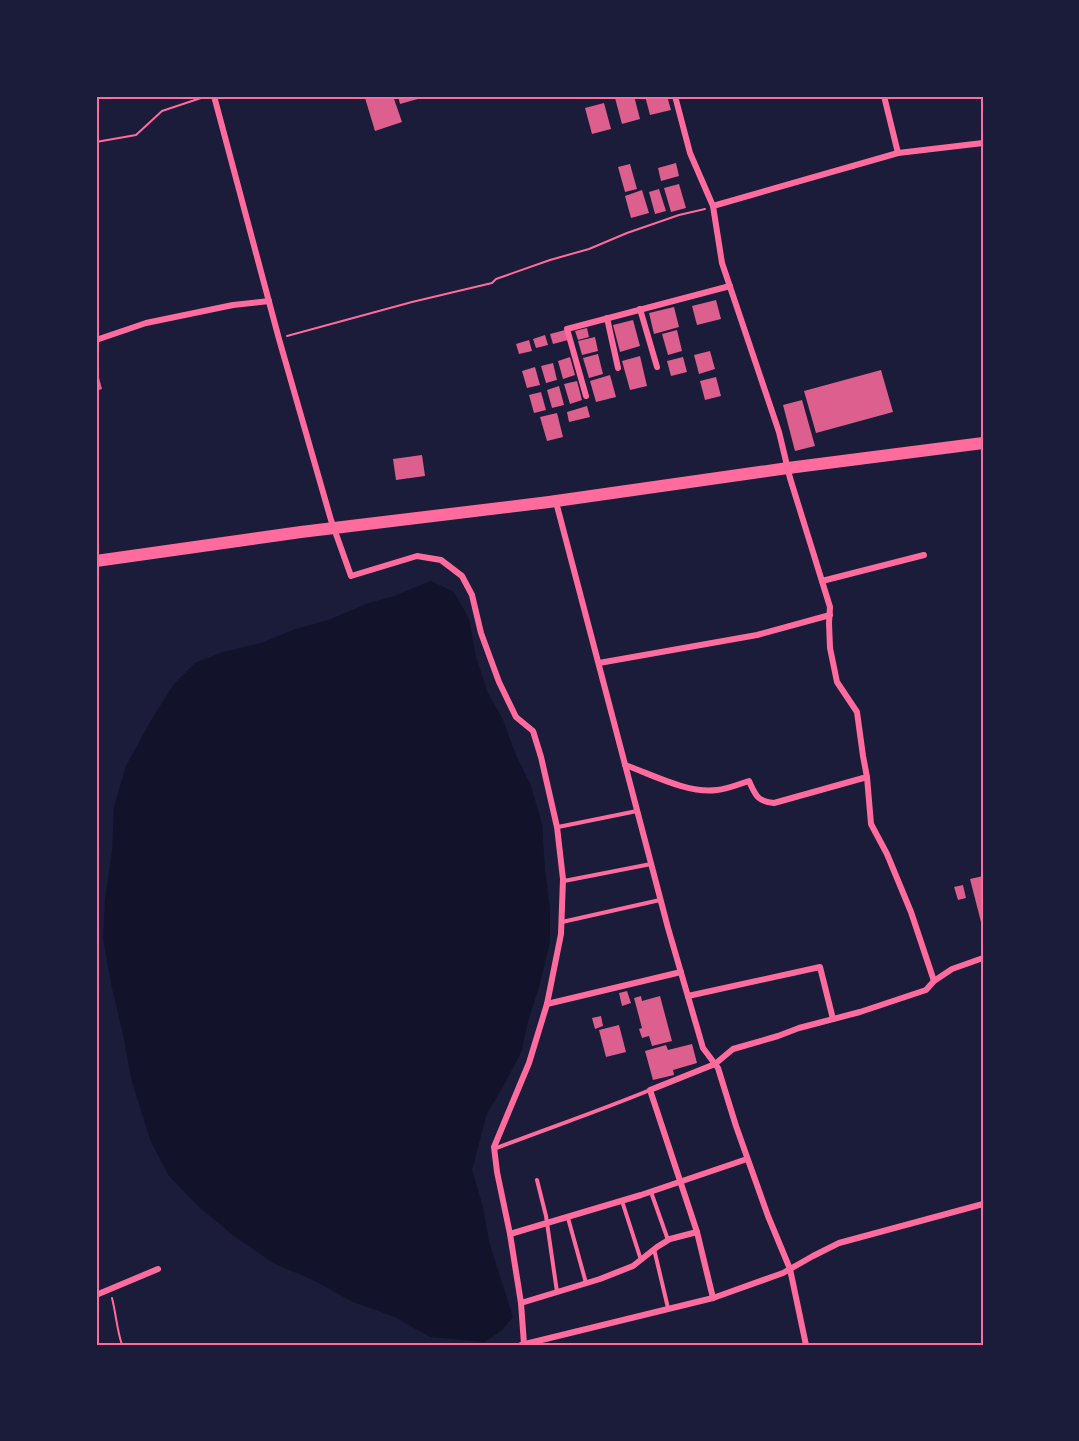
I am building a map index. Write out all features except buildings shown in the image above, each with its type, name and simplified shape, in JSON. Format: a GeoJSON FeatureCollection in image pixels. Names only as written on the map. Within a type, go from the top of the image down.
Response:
{"type":"FeatureCollection","features":[{"type":"Feature","properties":{"kind":"main road"},"geometry":{"type":"LineString","coordinates":[[96,561],[983,443]]}},
{"type":"Feature","properties":{"kind":"street"},"geometry":{"type":"LineString","coordinates":[[214,96],[279,339],[338,543],[351,576],[417,556],[441,560],[462,576],[472,595],[499,682],[516,717],[533,731],[541,757],[557,827],[563,881],[561,934],[548,1004],[529,1063],[494,1149],[521,1303],[522,1345],[713,1298],[790,1269],[839,1243],[983,1204]]}},
{"type":"Feature","properties":{"kind":"street"},"geometry":{"type":"LineString","coordinates":[[675,96],[690,153],[713,206],[722,263],[779,432],[830,607],[830,648],[837,682],[857,712],[867,777],[871,824],[887,854],[911,912],[934,981]]}},
{"type":"Feature","properties":{"kind":"street"},"geometry":{"type":"LineString","coordinates":[[884,96],[898,153]]}},
{"type":"Feature","properties":{"kind":"street"},"geometry":{"type":"LineString","coordinates":[[713,206],[898,153],[983,143]]}},
{"type":"Feature","properties":{"kind":"street"},"geometry":{"type":"LineString","coordinates":[[586,396],[567,329],[730,286]]}},
{"type":"Feature","properties":{"kind":"street"},"geometry":{"type":"LineString","coordinates":[[96,340],[146,323],[233,305],[269,301]]}},
{"type":"Feature","properties":{"kind":"street"},"geometry":{"type":"LineString","coordinates":[[640,309],[657,367]]}},
{"type":"Feature","properties":{"kind":"street"},"geometry":{"type":"LineString","coordinates":[[607,318],[618,368]]}},
{"type":"Feature","properties":{"kind":"street"},"geometry":{"type":"LineString","coordinates":[[556,501],[651,864],[703,1048],[718,1068],[747,1159],[790,1269],[806,1345]]}},
{"type":"Feature","properties":{"kind":"street"},"geometry":{"type":"LineString","coordinates":[[822,581],[924,555]]}},
{"type":"Feature","properties":{"kind":"street"},"geometry":{"type":"LineString","coordinates":[[598,663],[757,635],[830,615]]}},
{"type":"Feature","properties":{"kind":"street"},"geometry":{"type":"LineString","coordinates":[[625,765],[678,784],[704,790],[717,790],[749,781],[756,796],[763,802],[774,803],[867,777]]}},
{"type":"Feature","properties":{"kind":"street"},"geometry":{"type":"LineString","coordinates":[[713,1298],[697,1232],[650,1090],[715,1064],[732,1049],[860,1012],[926,990],[951,969],[983,958]]}},
{"type":"Feature","properties":{"kind":"street"},"geometry":{"type":"LineString","coordinates":[[688,996],[820,967],[833,1019]]}},
{"type":"Feature","properties":{"kind":"street"},"geometry":{"type":"LineString","coordinates":[[548,1004],[681,972]]}},
{"type":"Feature","properties":{"kind":"street"},"geometry":{"type":"LineString","coordinates":[[510,1234],[651,1192],[747,1159]]}},
{"type":"Feature","properties":{"kind":"street"},"geometry":{"type":"LineString","coordinates":[[521,1303],[633,1266],[668,1240],[697,1232]]}},
{"type":"Feature","properties":{"kind":"street"},"geometry":{"type":"LineString","coordinates":[[96,1295],[158,1269]]}},
{"type":"Feature","properties":{"kind":"lane"},"geometry":{"type":"LineString","coordinates":[[557,827],[637,811]]}},
{"type":"Feature","properties":{"kind":"lane"},"geometry":{"type":"LineString","coordinates":[[563,881],[651,864]]}},
{"type":"Feature","properties":{"kind":"lane"},"geometry":{"type":"LineString","coordinates":[[561,922],[661,900]]}},
{"type":"Feature","properties":{"kind":"lane"},"geometry":{"type":"LineString","coordinates":[[494,1149],[650,1090]]}},
{"type":"Feature","properties":{"kind":"lane"},"geometry":{"type":"LineString","coordinates":[[537,1180],[547,1223],[557,1292]]}},
{"type":"Feature","properties":{"kind":"lane"},"geometry":{"type":"LineString","coordinates":[[651,1192],[668,1240]]}},
{"type":"Feature","properties":{"kind":"lane"},"geometry":{"type":"LineString","coordinates":[[622,1201],[641,1260]]}},
{"type":"Feature","properties":{"kind":"lane"},"geometry":{"type":"LineString","coordinates":[[568,1217],[586,1283]]}},
{"type":"Feature","properties":{"kind":"lane"},"geometry":{"type":"LineString","coordinates":[[654,1249],[668,1309]]}},
{"type":"Feature","properties":{"kind":"path"},"geometry":{"type":"LineString","coordinates":[[96,142],[136,135],[162,111],[208,96]]}},
{"type":"Feature","properties":{"kind":"path"},"geometry":{"type":"LineString","coordinates":[[279,339],[412,302],[492,283],[496,279],[589,249],[627,233],[713,206]]}},
{"type":"Feature","properties":{"kind":"path"},"geometry":{"type":"LineString","coordinates":[[110,1290],[122,1345]]}},
{"type":"Feature","properties":{"kind":"shaded area"},"geometry":{"type":"Polygon","coordinates":[[[431,581],[454,592],[469,619],[476,657],[488,693],[503,720],[515,753],[531,786],[542,824],[550,908],[550,941],[522,1050],[487,1113],[472,1170],[483,1207],[489,1242],[513,1317],[502,1330],[485,1342],[430,1337],[395,1317],[353,1302],[313,1280],[273,1263],[234,1236],[199,1207],[169,1176],[151,1142],[132,1082],[103,939],[114,807],[126,766],[174,684],[195,663],[223,652],[261,643],[293,630],[331,619],[431,581]]]}}]}
